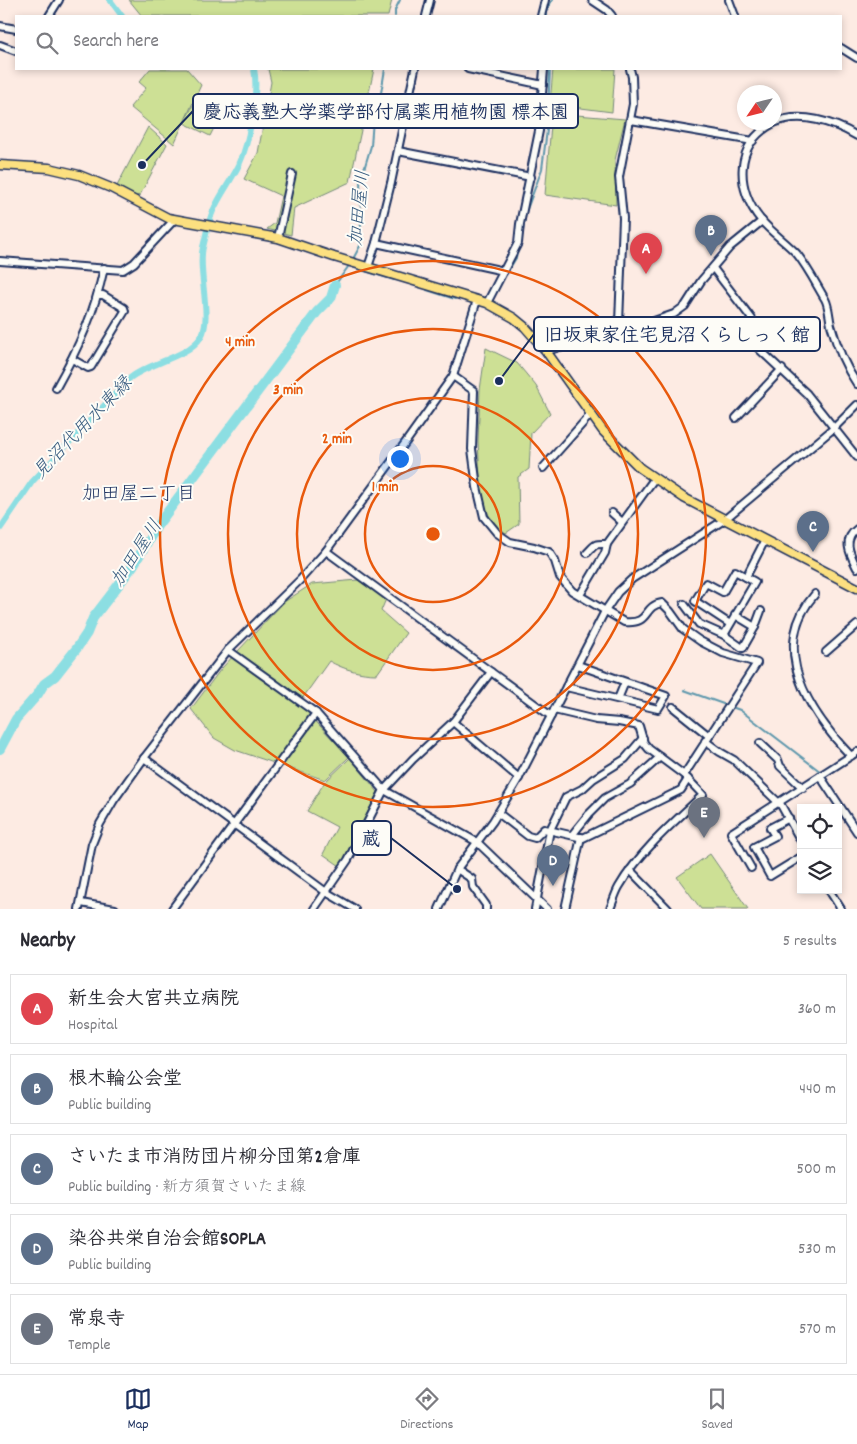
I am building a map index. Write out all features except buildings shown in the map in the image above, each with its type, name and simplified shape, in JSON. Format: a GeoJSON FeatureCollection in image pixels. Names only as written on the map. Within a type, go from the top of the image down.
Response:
{"type":"FeatureCollection","features":[{"type":"Feature","properties":{"kind":"main road"},"geometry":{"type":"LineString","coordinates":[[0,165],[49,168],[79,175],[111,188],[154,212],[174,220],[278,238],[487,303],[514,318],[525,327],[546,351],[591,414],[626,456],[654,480],[724,520],[857,588]]}},
{"type":"Feature","properties":{"kind":"street"},"geometry":{"type":"LineString","coordinates":[[50,15],[59,0]]}},
{"type":"Feature","properties":{"kind":"street"},"geometry":{"type":"LineString","coordinates":[[426,15],[430,0]]}},
{"type":"Feature","properties":{"kind":"street"},"geometry":{"type":"LineString","coordinates":[[541,15],[545,0]]}},
{"type":"Feature","properties":{"kind":"street"},"geometry":{"type":"LineString","coordinates":[[592,0],[611,15]]}},
{"type":"Feature","properties":{"kind":"street"},"geometry":{"type":"LineString","coordinates":[[729,0],[735,15]]}},
{"type":"Feature","properties":{"kind":"street"},"geometry":{"type":"LineString","coordinates":[[0,26],[15,29]]}},
{"type":"Feature","properties":{"kind":"street"},"geometry":{"type":"LineString","coordinates":[[0,45],[15,51]]}},
{"type":"Feature","properties":{"kind":"street"},"geometry":{"type":"LineString","coordinates":[[842,49],[857,58]]}},
{"type":"Feature","properties":{"kind":"street"},"geometry":{"type":"LineString","coordinates":[[368,267],[376,243],[398,151],[415,70]]}},
{"type":"Feature","properties":{"kind":"street"},"geometry":{"type":"LineString","coordinates":[[473,70],[543,85]]}},
{"type":"Feature","properties":{"kind":"street"},"geometry":{"type":"LineString","coordinates":[[487,303],[518,243],[520,224],[539,132],[544,70]]}},
{"type":"Feature","properties":{"kind":"street"},"geometry":{"type":"LineString","coordinates":[[616,331],[619,323],[623,218],[618,177],[633,104],[630,70]]}},
{"type":"Feature","properties":{"kind":"street"},"geometry":{"type":"LineString","coordinates":[[857,136],[825,121],[794,117],[784,118],[769,126],[753,141],[744,160],[742,177],[748,199],[762,221],[806,266],[826,302],[840,355],[857,384]]}},
{"type":"Feature","properties":{"kind":"street"},"geometry":{"type":"LineString","coordinates":[[630,120],[753,141]]}},
{"type":"Feature","properties":{"kind":"street"},"geometry":{"type":"LineString","coordinates":[[398,151],[530,177]]}},
{"type":"Feature","properties":{"kind":"street"},"geometry":{"type":"LineString","coordinates":[[278,238],[292,174]]}},
{"type":"Feature","properties":{"kind":"street"},"geometry":{"type":"LineString","coordinates":[[0,261],[123,270],[129,267],[174,220]]}},
{"type":"Feature","properties":{"kind":"street"},"geometry":{"type":"LineString","coordinates":[[546,351],[651,322],[681,310],[690,301],[701,282],[742,236],[762,221]]}},
{"type":"Feature","properties":{"kind":"street"},"geometry":{"type":"LineString","coordinates":[[376,243],[504,272]]}},
{"type":"Feature","properties":{"kind":"street"},"geometry":{"type":"LineString","coordinates":[[56,388],[72,359],[92,315],[104,268]]}},
{"type":"Feature","properties":{"kind":"street"},"geometry":{"type":"LineString","coordinates":[[713,268],[752,319],[742,333],[807,394],[857,456]]}},
{"type":"Feature","properties":{"kind":"street"},"geometry":{"type":"LineString","coordinates":[[72,359],[88,368],[91,367],[125,311],[124,308],[103,295],[98,295]]}},
{"type":"Feature","properties":{"kind":"street"},"geometry":{"type":"LineString","coordinates":[[115,909],[80,906],[92,844],[100,824],[144,758],[228,650],[326,552],[453,376],[477,300]]}},
{"type":"Feature","properties":{"kind":"street"},"geometry":{"type":"LineString","coordinates":[[736,418],[782,369]]}},
{"type":"Feature","properties":{"kind":"street"},"geometry":{"type":"LineString","coordinates":[[453,376],[474,391],[472,449],[477,487],[484,517],[497,532],[510,542],[549,552],[565,585],[624,622],[634,623],[642,621],[656,604],[662,603],[683,629],[700,641],[722,653],[757,663],[707,739],[681,790],[581,837],[544,829],[535,838],[528,836],[498,813]]}},
{"type":"Feature","properties":{"kind":"street"},"geometry":{"type":"LineString","coordinates":[[439,909],[457,869],[498,813],[519,778],[606,611],[618,592],[632,579],[724,520],[834,428],[857,405]]}},
{"type":"Feature","properties":{"kind":"street"},"geometry":{"type":"LineString","coordinates":[[542,468],[591,414]]}},
{"type":"Feature","properties":{"kind":"street"},"geometry":{"type":"LineString","coordinates":[[580,595],[605,553],[607,544],[654,480]]}},
{"type":"Feature","properties":{"kind":"street"},"geometry":{"type":"LineString","coordinates":[[612,513],[622,522]]}},
{"type":"Feature","properties":{"kind":"street"},"geometry":{"type":"LineString","coordinates":[[857,529],[851,533],[848,543],[857,568]]}},
{"type":"Feature","properties":{"kind":"street"},"geometry":{"type":"LineString","coordinates":[[746,576],[765,540]]}},
{"type":"Feature","properties":{"kind":"street"},"geometry":{"type":"LineString","coordinates":[[587,553],[599,542],[607,544]]}},
{"type":"Feature","properties":{"kind":"street"},"geometry":{"type":"LineString","coordinates":[[326,552],[491,672],[553,713],[639,726],[649,749],[686,777],[703,795],[649,847],[630,870],[618,889],[610,909]]}},
{"type":"Feature","properties":{"kind":"street"},"geometry":{"type":"LineString","coordinates":[[724,634],[730,624],[754,582],[735,571],[723,592],[706,583],[695,601],[730,624]]}},
{"type":"Feature","properties":{"kind":"street"},"geometry":{"type":"LineString","coordinates":[[751,868],[731,833],[854,754],[823,724],[806,695],[796,670],[794,658],[797,628],[804,608],[815,594]]}},
{"type":"Feature","properties":{"kind":"street"},"geometry":{"type":"LineString","coordinates":[[684,604],[699,624],[724,634],[744,648],[762,611]]}},
{"type":"Feature","properties":{"kind":"street"},"geometry":{"type":"LineString","coordinates":[[735,615],[755,627]]}},
{"type":"Feature","properties":{"kind":"street"},"geometry":{"type":"LineString","coordinates":[[826,652],[857,625]]}},
{"type":"Feature","properties":{"kind":"street"},"geometry":{"type":"LineString","coordinates":[[228,650],[316,713],[384,790],[478,842],[547,909]]}},
{"type":"Feature","properties":{"kind":"street"},"geometry":{"type":"LineString","coordinates":[[566,687],[658,709],[666,696],[578,665]]}},
{"type":"Feature","properties":{"kind":"street"},"geometry":{"type":"LineString","coordinates":[[314,909],[353,851],[384,790],[413,759],[453,722],[491,672]]}},
{"type":"Feature","properties":{"kind":"street"},"geometry":{"type":"LineString","coordinates":[[618,699],[625,682]]}},
{"type":"Feature","properties":{"kind":"street"},"geometry":{"type":"LineString","coordinates":[[673,707],[720,752],[734,760],[778,804],[797,833]]}},
{"type":"Feature","properties":{"kind":"street"},"geometry":{"type":"LineString","coordinates":[[172,909],[316,713]]}},
{"type":"Feature","properties":{"kind":"street"},"geometry":{"type":"LineString","coordinates":[[453,722],[519,778]]}},
{"type":"Feature","properties":{"kind":"street"},"geometry":{"type":"LineString","coordinates":[[535,909],[550,830],[566,797],[582,789],[594,778],[625,759],[643,738]]}},
{"type":"Feature","properties":{"kind":"street"},"geometry":{"type":"LineString","coordinates":[[760,743],[803,788]]}},
{"type":"Feature","properties":{"kind":"street"},"geometry":{"type":"LineString","coordinates":[[572,835],[589,814],[606,798],[630,784],[660,757]]}},
{"type":"Feature","properties":{"kind":"street"},"geometry":{"type":"LineString","coordinates":[[144,758],[326,892],[355,909]]}},
{"type":"Feature","properties":{"kind":"street"},"geometry":{"type":"LineString","coordinates":[[820,776],[857,832]]}},
{"type":"Feature","properties":{"kind":"street"},"geometry":{"type":"LineString","coordinates":[[789,818],[770,828],[775,836],[754,847],[770,876],[797,859]]}},
{"type":"Feature","properties":{"kind":"street"},"geometry":{"type":"LineString","coordinates":[[565,909],[581,837]]}},
{"type":"Feature","properties":{"kind":"street"},"geometry":{"type":"LineString","coordinates":[[457,869],[472,879],[473,887],[486,905],[486,909]]}},
{"type":"Feature","properties":{"kind":"street"},"geometry":{"type":"LineString","coordinates":[[630,870],[666,908]]}},
{"type":"Feature","properties":{"kind":"street"},"geometry":{"type":"LineString","coordinates":[[832,894],[841,909]]}},
{"type":"Feature","properties":{"kind":"green space"},"geometry":{"type":"Polygon","coordinates":[[[129,0],[392,0],[388,15],[141,15],[129,0]]]}},
{"type":"Feature","properties":{"kind":"green space"},"geometry":{"type":"Polygon","coordinates":[[[149,70],[188,70],[201,85],[174,144],[130,107],[146,88],[139,82],[149,70]]]}},
{"type":"Feature","properties":{"kind":"green space"},"geometry":{"type":"Polygon","coordinates":[[[268,70],[374,70],[350,182],[294,208],[291,235],[267,229],[275,223],[281,196],[244,179],[258,153],[271,82],[268,70]]]}},
{"type":"Feature","properties":{"kind":"green space"},"geometry":{"type":"Polygon","coordinates":[[[553,70],[615,70],[612,112],[550,104],[553,70]]]}},
{"type":"Feature","properties":{"kind":"green space"},"geometry":{"type":"Polygon","coordinates":[[[196,99],[222,112],[210,136],[184,123],[196,99]]]}},
{"type":"Feature","properties":{"kind":"green space"},"geometry":{"type":"Polygon","coordinates":[[[552,113],[625,119],[615,160],[616,205],[545,195],[552,113]]]}},
{"type":"Feature","properties":{"kind":"green space"},"geometry":{"type":"Polygon","coordinates":[[[148,127],[167,144],[140,195],[136,196],[117,186],[148,127]]]}},
{"type":"Feature","properties":{"kind":"green space"},"geometry":{"type":"Polygon","coordinates":[[[486,348],[517,363],[536,386],[550,413],[531,433],[529,469],[518,477],[519,524],[506,533],[492,523],[481,496],[478,441],[480,390],[486,348]]]}},
{"type":"Feature","properties":{"kind":"green space"},"geometry":{"type":"Polygon","coordinates":[[[358,580],[386,599],[381,611],[406,633],[377,674],[352,671],[329,661],[302,699],[306,711],[349,757],[325,780],[235,750],[214,738],[191,709],[221,669],[284,602],[312,584],[358,580]]]}},
{"type":"Feature","properties":{"kind":"green space"},"geometry":{"type":"Polygon","coordinates":[[[350,758],[378,792],[340,866],[323,854],[337,827],[307,811],[324,783],[350,758]]]}},
{"type":"Feature","properties":{"kind":"green space"},"geometry":{"type":"Polygon","coordinates":[[[710,854],[748,909],[701,909],[677,877],[710,854]]]}},
{"type":"Feature","properties":{"kind":"waterway","name":"見沼代用水東縁"},"geometry":{"type":"LineString","coordinates":[[110,0],[121,15]]}},
{"type":"Feature","properties":{"kind":"waterway","name":"加田屋川"},"geometry":{"type":"LineString","coordinates":[[395,15],[395,10],[400,0]]}},
{"type":"Feature","properties":{"kind":"waterway","name":"見沼代用水東縁"},"geometry":{"type":"LineString","coordinates":[[546,15],[552,0]]}},
{"type":"Feature","properties":{"kind":"waterway","name":"見沼代用水東縁"},"geometry":{"type":"LineString","coordinates":[[0,529],[32,482],[130,378],[187,350],[201,337],[206,318],[202,269],[203,247],[213,211],[243,156],[254,104],[254,70]]}},
{"type":"Feature","properties":{"kind":"waterway","name":"加田屋川"},"geometry":{"type":"LineString","coordinates":[[353,259],[360,246],[360,178],[371,146],[373,119],[380,99],[385,70]]}},
{"type":"Feature","properties":{"kind":"waterway","name":"見沼代用水東縁"},"geometry":{"type":"LineString","coordinates":[[521,243],[526,212],[542,169],[547,130],[550,70]]}},
{"type":"Feature","properties":{"kind":"waterway","name":"見沼代用水東縁"},"geometry":{"type":"LineString","coordinates":[[505,276],[516,258],[519,247]]}},
{"type":"Feature","properties":{"kind":"waterway","name":"見沼代用水東縁"},"geometry":{"type":"LineString","coordinates":[[349,266],[394,280]]}},
{"type":"Feature","properties":{"kind":"waterway","name":"加田屋川"},"geometry":{"type":"LineString","coordinates":[[335,285],[348,267]]}},
{"type":"Feature","properties":{"kind":"waterway","name":"加田屋川"},"geometry":{"type":"LineString","coordinates":[[0,749],[16,719],[38,694],[44,684],[55,676],[77,648],[87,633],[93,618],[133,566],[157,526],[317,312],[331,298],[335,285]]}},
{"type":"Feature","properties":{"kind":"waterway","name":"見沼代用水東縁"},"geometry":{"type":"LineString","coordinates":[[427,290],[455,299]]}},
{"type":"Feature","properties":{"kind":"waterway"},"geometry":{"type":"LineString","coordinates":[[684,690],[740,710],[821,772]]}},
{"type":"Feature","properties":{"kind":"waterway"},"geometry":{"type":"LineString","coordinates":[[824,775],[857,826]]}},
{"type":"Feature","properties":{"kind":"place","name":"慶応義塾大学薬学部付属薬用植物園 標本園"},"geometry":{"type":"Point","coordinates":[142,165]}},
{"type":"Feature","properties":{"kind":"place","name":"根木輪公会堂"},"geometry":{"type":"Point","coordinates":[711,256]}},
{"type":"Feature","properties":{"kind":"place","name":"新生会大宮共立病院"},"geometry":{"type":"Point","coordinates":[646,274]}},
{"type":"Feature","properties":{"kind":"place","name":"旧坂東家住宅見沼くらしっく館"},"geometry":{"type":"Point","coordinates":[499,381]}},
{"type":"Feature","properties":{"kind":"place","name":"さいたま市消防団片柳分団第2倉庫"},"geometry":{"type":"Point","coordinates":[813,552]}},
{"type":"Feature","properties":{"kind":"place","name":"常泉寺"},"geometry":{"type":"Point","coordinates":[704,838]}},
{"type":"Feature","properties":{"kind":"place","name":"染谷共栄自治会館SOPLA"},"geometry":{"type":"Point","coordinates":[553,886]}},
{"type":"Feature","properties":{"kind":"place","name":"蔵"},"geometry":{"type":"Point","coordinates":[457,889]}},
{"type":"Feature","properties":{"kind":"district","name":"加田屋二丁目"},"geometry":{"type":"Point","coordinates":[139,495]}}]}
